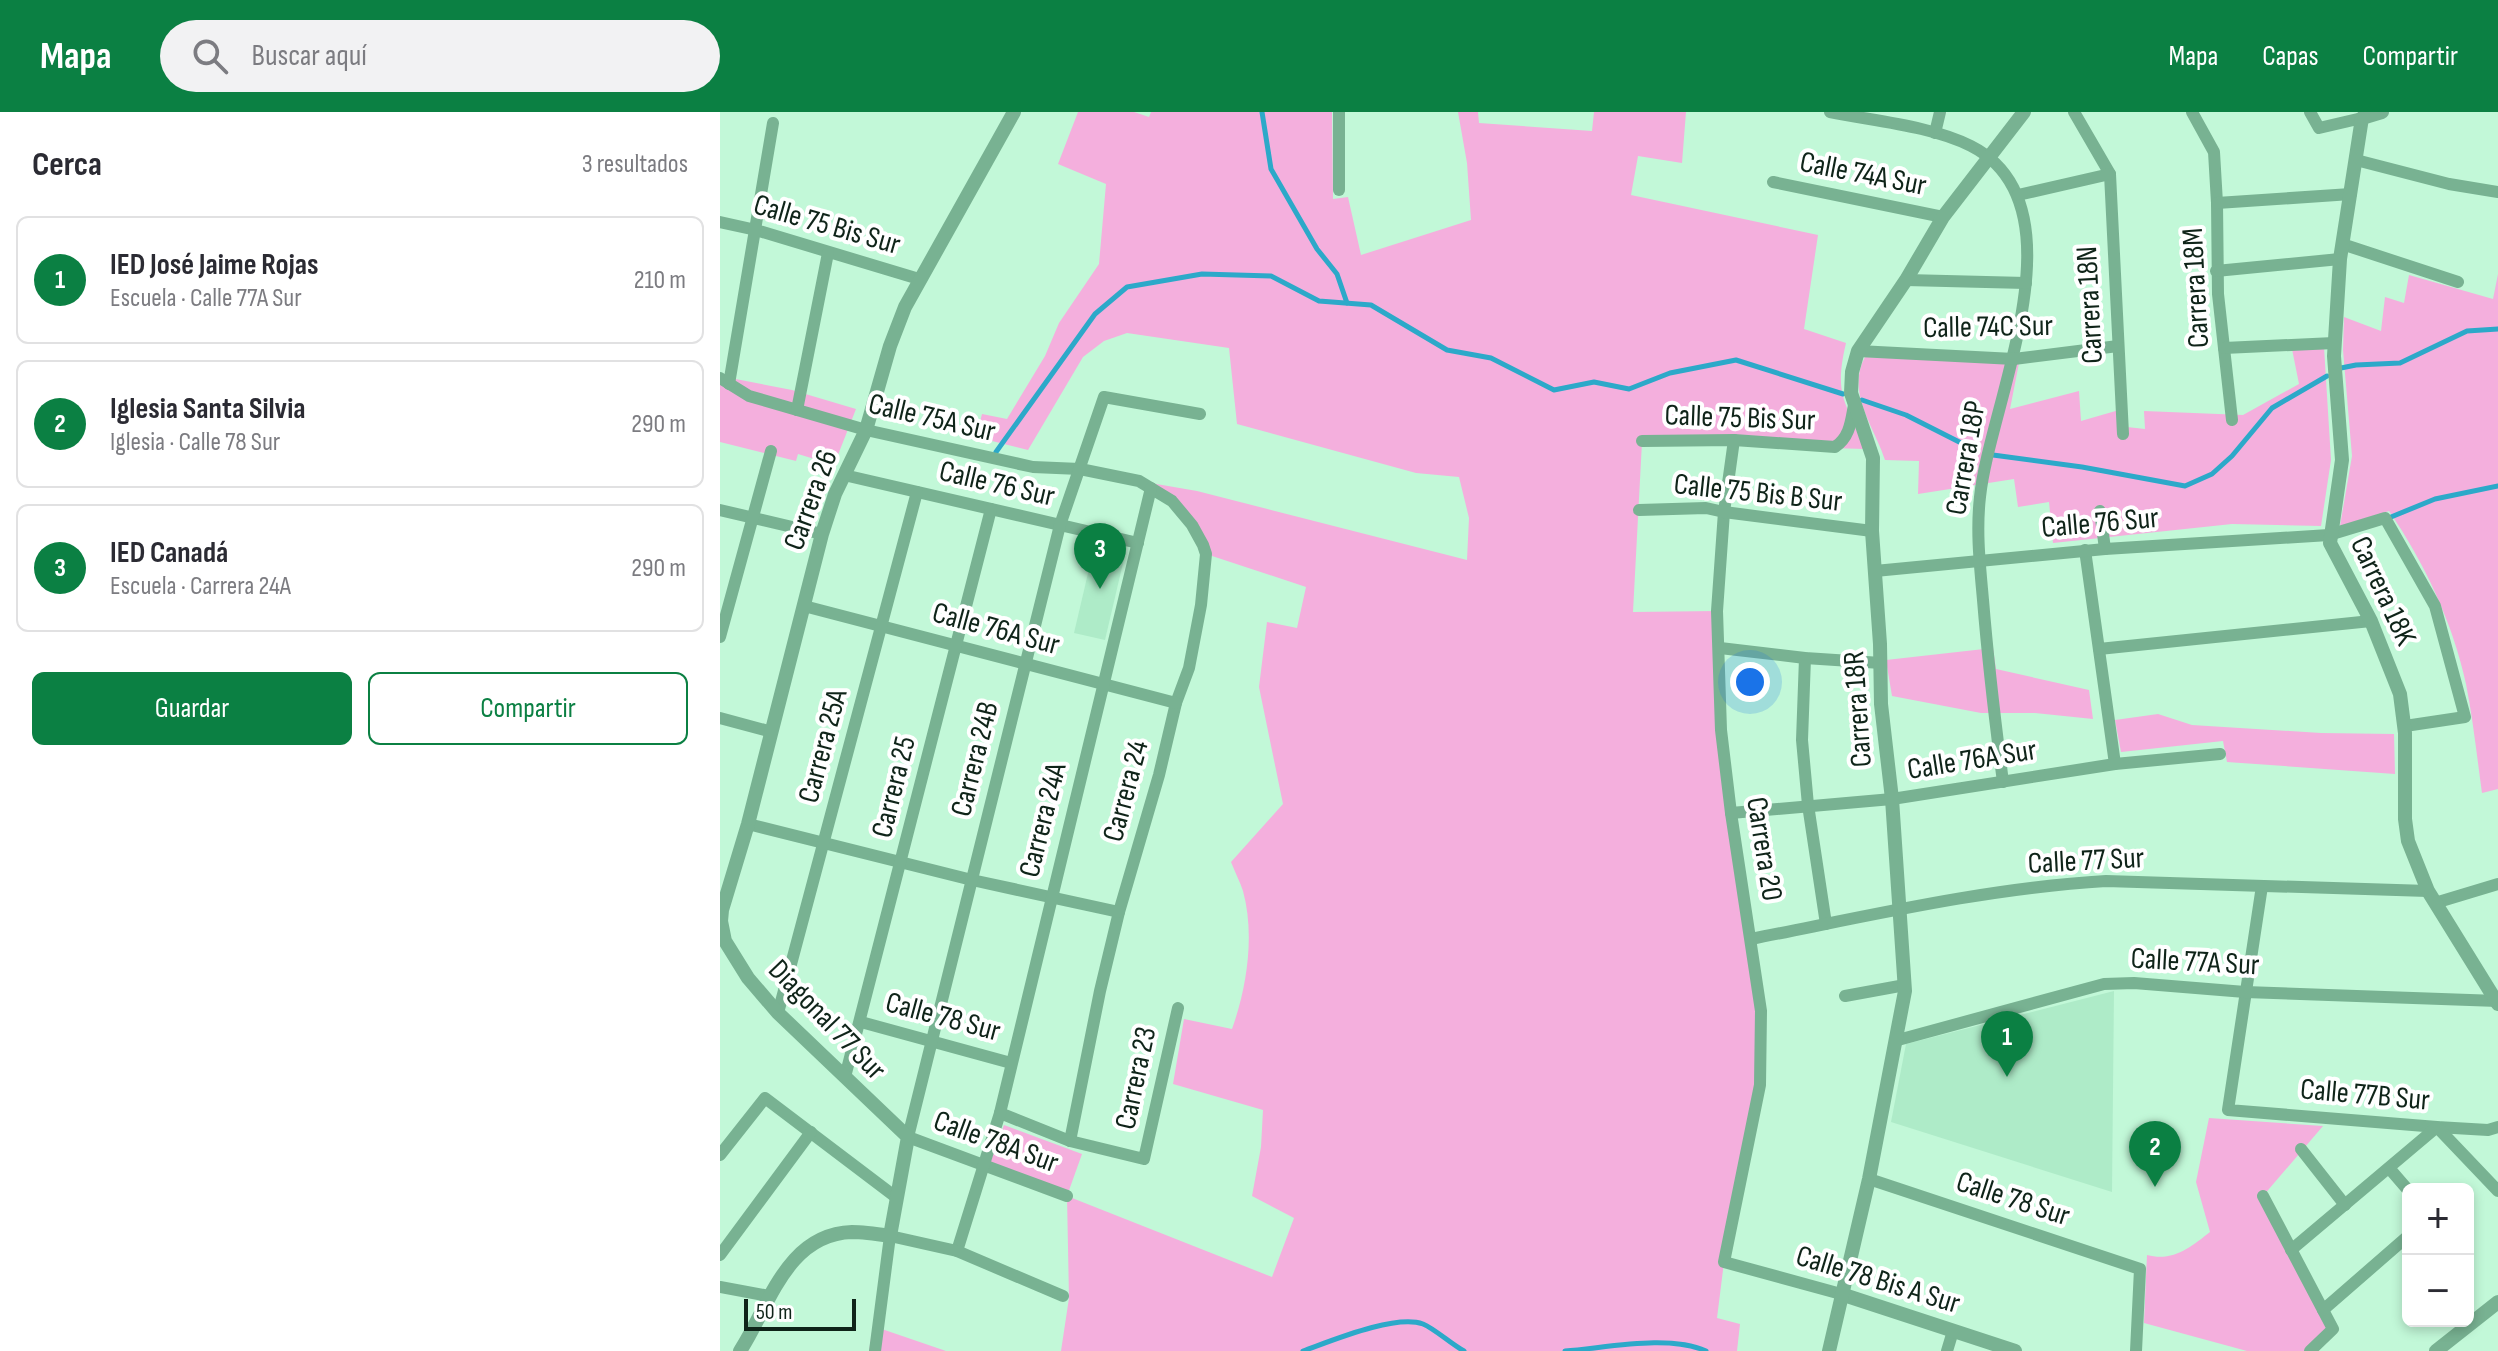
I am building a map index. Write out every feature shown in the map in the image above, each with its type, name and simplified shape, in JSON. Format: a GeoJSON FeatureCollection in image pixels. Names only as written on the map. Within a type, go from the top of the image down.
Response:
{"type":"FeatureCollection","features":[{"type":"Feature","properties":{"kind":"street","name":"Carrera 26"},"geometry":{"type":"LineString","coordinates":[[721,932],[724,899],[748,824],[822,534],[844,475],[866,430],[890,346],[919,279],[1014,112]]}},
{"type":"Feature","properties":{"kind":"street"},"geometry":{"type":"LineString","coordinates":[[1339,112],[1339,190]]}},
{"type":"Feature","properties":{"kind":"street"},"geometry":{"type":"LineString","coordinates":[[1830,112],[1935,133],[1970,145],[1988,156],[2018,195],[2110,174],[2074,112]]}},
{"type":"Feature","properties":{"kind":"street"},"geometry":{"type":"LineString","coordinates":[[1935,133],[1940,112]]}},
{"type":"Feature","properties":{"kind":"street","name":"Carrera 18R"},"geometry":{"type":"LineString","coordinates":[[1829,1351],[1898,1040],[1905,985],[1892,799],[1882,722],[1872,531],[1874,469],[1872,450],[1854,405],[1851,382],[1858,351],[1906,280],[1943,217],[2024,112]]}},
{"type":"Feature","properties":{"kind":"street","name":"Carrera 18M"},"geometry":{"type":"LineString","coordinates":[[2192,112],[2214,152],[2216,271],[2232,420]]}},
{"type":"Feature","properties":{"kind":"street"},"geometry":{"type":"LineString","coordinates":[[2310,112],[2319,128],[2382,112]]}},
{"type":"Feature","properties":{"kind":"street","name":"Carrera 18K"},"geometry":{"type":"LineString","coordinates":[[2362,118],[2340,259],[2334,343],[2342,460],[2329,535],[2333,553],[2371,621],[2400,694],[2405,726],[2408,841],[2431,897],[2498,1002]]}},
{"type":"Feature","properties":{"kind":"street"},"geometry":{"type":"LineString","coordinates":[[725,381],[756,230],[773,123]]}},
{"type":"Feature","properties":{"kind":"street"},"geometry":{"type":"LineString","coordinates":[[2356,160],[2449,184],[2498,192]]}},
{"type":"Feature","properties":{"kind":"street","name":"Carrera 18N"},"geometry":{"type":"LineString","coordinates":[[2110,174],[2123,434]]}},
{"type":"Feature","properties":{"kind":"street","name":"Calle 74A Sur"},"geometry":{"type":"LineString","coordinates":[[1773,182],[1943,217]]}},
{"type":"Feature","properties":{"kind":"street"},"geometry":{"type":"LineString","coordinates":[[2217,203],[2351,194]]}},
{"type":"Feature","properties":{"kind":"street","name":"Carrera 18P"},"geometry":{"type":"LineString","coordinates":[[2003,782],[1988,671],[1978,528],[1984,468],[2014,359],[2026,283],[2024,214],[2018,195]]}},
{"type":"Feature","properties":{"kind":"street","name":"Calle 75 Bis Sur"},"geometry":{"type":"LineString","coordinates":[[720,222],[919,279]]}},
{"type":"Feature","properties":{"kind":"street"},"geometry":{"type":"LineString","coordinates":[[2342,244],[2458,282]]}},
{"type":"Feature","properties":{"kind":"street"},"geometry":{"type":"LineString","coordinates":[[797,410],[828,253]]}},
{"type":"Feature","properties":{"kind":"street"},"geometry":{"type":"LineString","coordinates":[[2216,271],[2340,259]]}},
{"type":"Feature","properties":{"kind":"street"},"geometry":{"type":"LineString","coordinates":[[1906,280],[2026,283]]}},
{"type":"Feature","properties":{"kind":"street"},"geometry":{"type":"LineString","coordinates":[[2224,348],[2334,343]]}},
{"type":"Feature","properties":{"kind":"street","name":"Calle 74C Sur"},"geometry":{"type":"LineString","coordinates":[[1858,351],[2014,359],[2118,346]]}},
{"type":"Feature","properties":{"kind":"street","name":"Calle 75A Sur"},"geometry":{"type":"LineString","coordinates":[[725,381],[749,396],[866,430],[1033,467],[1080,469],[1145,485]]}},
{"type":"Feature","properties":{"kind":"street","name":"Carrera 24B"},"geometry":{"type":"LineString","coordinates":[[908,1137],[1060,525],[1104,397],[1200,414]]}},
{"type":"Feature","properties":{"kind":"street","name":"Calle 75 Bis Sur"},"geometry":{"type":"LineString","coordinates":[[1642,441],[1734,440],[1835,447],[1848,432],[1854,405]]}},
{"type":"Feature","properties":{"kind":"street","name":"Carrera 20"},"geometry":{"type":"LineString","coordinates":[[1724,1262],[1760,1085],[1761,1011],[1721,730],[1717,611],[1724,512],[1734,440]]}},
{"type":"Feature","properties":{"kind":"street"},"geometry":{"type":"LineString","coordinates":[[720,637],[771,451]]}},
{"type":"Feature","properties":{"kind":"street","name":"Calle 76 Sur"},"geometry":{"type":"LineString","coordinates":[[844,475],[1138,543]]}},
{"type":"Feature","properties":{"kind":"street","name":"Carrera 24A"},"geometry":{"type":"LineString","coordinates":[[957,1251],[1000,1113],[1138,543],[1145,485]]}},
{"type":"Feature","properties":{"kind":"street","name":"Carrera 24"},"geometry":{"type":"LineString","coordinates":[[1070,1141],[1119,912],[1159,775],[1176,703],[1189,668],[1201,605],[1206,554],[1192,525],[1172,501],[1145,485]]}},
{"type":"Feature","properties":{"kind":"street","name":"Carrera 25A"},"geometry":{"type":"LineString","coordinates":[[778,1013],[917,492]]}},
{"type":"Feature","properties":{"kind":"street","name":"Calle 75 Bis B Sur"},"geometry":{"type":"LineString","coordinates":[[1639,510],[1706,508],[1872,531]]}},
{"type":"Feature","properties":{"kind":"street","name":"Carrera 25"},"geometry":{"type":"LineString","coordinates":[[845,1077],[991,509]]}},
{"type":"Feature","properties":{"kind":"street"},"geometry":{"type":"LineString","coordinates":[[720,510],[822,534]]}},
{"type":"Feature","properties":{"kind":"street"},"geometry":{"type":"LineString","coordinates":[[2100,511],[2105,549]]}},
{"type":"Feature","properties":{"kind":"street"},"geometry":{"type":"LineString","coordinates":[[2329,535],[2385,518],[2435,606],[2465,717],[2405,726]]}},
{"type":"Feature","properties":{"kind":"street","name":"Calle 76 Sur"},"geometry":{"type":"LineString","coordinates":[[1875,571],[2085,550],[2329,535]]}},
{"type":"Feature","properties":{"kind":"street"},"geometry":{"type":"LineString","coordinates":[[2085,550],[2115,764]]}},
{"type":"Feature","properties":{"kind":"street","name":"Calle 76A Sur"},"geometry":{"type":"LineString","coordinates":[[804,606],[1176,703]]}},
{"type":"Feature","properties":{"kind":"street"},"geometry":{"type":"LineString","coordinates":[[2099,649],[2371,621]]}},
{"type":"Feature","properties":{"kind":"street"},"geometry":{"type":"LineString","coordinates":[[1720,648],[1881,663]]}},
{"type":"Feature","properties":{"kind":"street"},"geometry":{"type":"LineString","coordinates":[[1805,658],[1802,740],[1808,805],[1826,924]]}},
{"type":"Feature","properties":{"kind":"street"},"geometry":{"type":"LineString","coordinates":[[720,718],[772,732]]}},
{"type":"Feature","properties":{"kind":"street","name":"Calle 76A Sur"},"geometry":{"type":"LineString","coordinates":[[1731,813],[1892,799],[2115,764],[2220,754]]}},
{"type":"Feature","properties":{"kind":"street"},"geometry":{"type":"LineString","coordinates":[[748,824],[972,880],[1119,912]]}},
{"type":"Feature","properties":{"kind":"street","name":"Calle 77 Sur"},"geometry":{"type":"LineString","coordinates":[[1751,939],[2056,884],[2106,881],[2262,886],[2431,897],[2498,884]]}},
{"type":"Feature","properties":{"kind":"street"},"geometry":{"type":"LineString","coordinates":[[2245,992],[2262,886]]}},
{"type":"Feature","properties":{"kind":"street","name":"Diagonal 77 Sur"},"geometry":{"type":"LineString","coordinates":[[721,932],[737,962],[778,1013],[908,1137]]}},
{"type":"Feature","properties":{"kind":"street","name":"Calle 77A Sur"},"geometry":{"type":"LineString","coordinates":[[1898,1040],[2104,984],[2498,1002]]}},
{"type":"Feature","properties":{"kind":"street"},"geometry":{"type":"LineString","coordinates":[[1845,996],[1905,985]]}},
{"type":"Feature","properties":{"kind":"street","name":"Calle 77B Sur"},"geometry":{"type":"LineString","coordinates":[[2245,992],[2228,1110],[2437,1127],[2488,1130],[2498,1127]]}},
{"type":"Feature","properties":{"kind":"street","name":"Carrera 23"},"geometry":{"type":"LineString","coordinates":[[1144,1159],[1178,1008]]}},
{"type":"Feature","properties":{"kind":"street","name":"Calle 78 Sur"},"geometry":{"type":"LineString","coordinates":[[861,1022],[1011,1063]]}},
{"type":"Feature","properties":{"kind":"street"},"geometry":{"type":"LineString","coordinates":[[720,1155],[765,1098],[897,1198]]}},
{"type":"Feature","properties":{"kind":"street","name":"Calle 78A Sur"},"geometry":{"type":"LineString","coordinates":[[1000,1113],[1070,1141],[1144,1159]]}},
{"type":"Feature","properties":{"kind":"street"},"geometry":{"type":"LineString","coordinates":[[2291,1250],[2437,1127],[2498,1191]]}},
{"type":"Feature","properties":{"kind":"street"},"geometry":{"type":"LineString","coordinates":[[720,1255],[811,1132]]}},
{"type":"Feature","properties":{"kind":"street"},"geometry":{"type":"LineString","coordinates":[[875,1351],[890,1236],[908,1137]]}},
{"type":"Feature","properties":{"kind":"street","name":"Calle 78A Sur"},"geometry":{"type":"LineString","coordinates":[[908,1137],[1067,1196]]}},
{"type":"Feature","properties":{"kind":"street"},"geometry":{"type":"LineString","coordinates":[[2301,1149],[2345,1205]]}},
{"type":"Feature","properties":{"kind":"street"},"geometry":{"type":"LineString","coordinates":[[2389,1168],[2402,1183]]}},
{"type":"Feature","properties":{"kind":"street","name":"Calle 78 Sur"},"geometry":{"type":"LineString","coordinates":[[1869,1179],[2140,1269],[2136,1351]]}},
{"type":"Feature","properties":{"kind":"street"},"geometry":{"type":"LineString","coordinates":[[2263,1196],[2333,1329],[2310,1351]]}},
{"type":"Feature","properties":{"kind":"street"},"geometry":{"type":"LineString","coordinates":[[740,1351],[769,1296],[792,1262],[814,1245],[834,1235],[853,1232],[890,1236],[957,1251],[1063,1296]]}},
{"type":"Feature","properties":{"kind":"street"},"geometry":{"type":"LineString","coordinates":[[2323,1310],[2402,1241]]}},
{"type":"Feature","properties":{"kind":"street","name":"Calle 78 Bis A Sur"},"geometry":{"type":"LineString","coordinates":[[1724,1262],[1841,1294],[2015,1351]]}},
{"type":"Feature","properties":{"kind":"street"},"geometry":{"type":"LineString","coordinates":[[720,1287],[769,1296]]}},
{"type":"Feature","properties":{"kind":"street"},"geometry":{"type":"LineString","coordinates":[[2436,1351],[2498,1302]]}},
{"type":"Feature","properties":{"kind":"street"},"geometry":{"type":"LineString","coordinates":[[1947,1351],[1953,1331]]}},
{"type":"Feature","properties":{"kind":"shaded area"},"geometry":{"type":"Polygon","coordinates":[[[1078,112],[1134,112],[1149,117],[1151,112],[1332,112],[1333,199],[1348,197],[1361,255],[1471,220],[1467,163],[1458,112],[1478,112],[1479,123],[1592,131],[1594,112],[1686,112],[1682,163],[1638,156],[1631,195],[1818,235],[1804,329],[1846,343],[1842,388],[1847,409],[1864,449],[1642,442],[1633,612],[1717,611],[1721,730],[1751,939],[1760,1085],[1724,1262],[1717,1318],[1740,1324],[1737,1351],[1061,1351],[1069,1298],[1067,1196],[1272,1277],[1294,1218],[1252,1196],[1261,1147],[1263,1110],[1173,1084],[1184,1019],[1232,1029],[1237,1013],[1249,943],[1247,908],[1231,862],[1283,804],[1259,687],[1267,622],[1297,628],[1306,587],[1206,554],[1192,525],[1139,481],[1197,491],[1467,560],[1469,518],[1459,477],[1416,473],[1237,424],[1229,348],[1127,333],[1104,341],[1083,357],[1028,450],[976,437],[982,414],[1007,419],[1045,356],[1059,323],[1099,264],[1106,184],[1058,164],[1078,112]]]}},
{"type":"Feature","properties":{"kind":"shaded area"},"geometry":{"type":"Polygon","coordinates":[[[2498,274],[2498,789],[2482,793],[2471,711],[2460,661],[2445,616],[2414,551],[2389,511],[2340,526],[2352,456],[2343,350],[2344,317],[2381,331],[2385,297],[2404,303],[2409,275],[2493,299],[2498,274]]]}},
{"type":"Feature","properties":{"kind":"shaded area"},"geometry":{"type":"Polygon","coordinates":[[[2324,347],[2331,460],[2321,526],[2232,524],[2053,543],[2049,502],[2018,507],[2014,479],[1918,494],[1919,461],[1885,460],[1860,396],[1860,370],[1865,357],[2019,363],[2010,409],[2079,391],[2081,421],[2126,408],[2127,427],[2145,429],[2144,411],[2243,415],[2299,384],[2292,349],[2324,347]]]}},
{"type":"Feature","properties":{"kind":"shaded area"},"geometry":{"type":"Polygon","coordinates":[[[720,376],[792,390],[856,409],[834,465],[798,454],[796,461],[720,442],[720,376]]]}},
{"type":"Feature","properties":{"kind":"shaded area"},"geometry":{"type":"Polygon","coordinates":[[[1096,539],[1127,546],[1105,640],[1074,633],[1096,539]]]}},
{"type":"Feature","properties":{"kind":"shaded area"},"geometry":{"type":"Polygon","coordinates":[[[1993,648],[1996,669],[2089,690],[2093,719],[2035,713],[1981,713],[1892,696],[1886,660],[1993,648]]]}},
{"type":"Feature","properties":{"kind":"shaded area"},"geometry":{"type":"Polygon","coordinates":[[[2158,714],[2192,725],[2394,734],[2395,774],[2227,762],[2223,741],[2121,752],[2115,720],[2158,714]]]}},
{"type":"Feature","properties":{"kind":"shaded area"},"geometry":{"type":"Polygon","coordinates":[[[2114,991],[2112,1192],[1891,1122],[1906,1044],[2114,991]]]}},
{"type":"Feature","properties":{"kind":"shaded area"},"geometry":{"type":"Polygon","coordinates":[[[2209,1118],[2323,1126],[2263,1196],[2333,1329],[2310,1351],[2247,1351],[2144,1323],[2147,1255],[2173,1255],[2189,1248],[2210,1232],[2196,1182],[2209,1118]]]}},
{"type":"Feature","properties":{"kind":"shaded area"},"geometry":{"type":"Polygon","coordinates":[[[1004,1125],[1082,1154],[1067,1196],[989,1166],[1004,1125]]]}},
{"type":"Feature","properties":{"kind":"shaded area"},"geometry":{"type":"Polygon","coordinates":[[[873,1326],[946,1351],[869,1351],[873,1326]]]}},
{"type":"Feature","properties":{"kind":"waterway"},"geometry":{"type":"LineString","coordinates":[[1262,112],[1271,169],[1317,249],[1337,274],[1347,303]]}},
{"type":"Feature","properties":{"kind":"waterway"},"geometry":{"type":"LineString","coordinates":[[996,452],[1095,314],[1127,287],[1202,274],[1271,276],[1319,301],[1371,305],[1447,350],[1491,358],[1554,390],[1594,382],[1629,389],[1670,373],[1736,360],[1843,394]]}},
{"type":"Feature","properties":{"kind":"waterway"},"geometry":{"type":"LineString","coordinates":[[2341,368],[2400,363],[2467,331],[2498,329]]}},
{"type":"Feature","properties":{"kind":"waterway"},"geometry":{"type":"LineString","coordinates":[[1993,455],[2185,486],[2212,474],[2232,456],[2272,408],[2327,376]]}},
{"type":"Feature","properties":{"kind":"waterway"},"geometry":{"type":"LineString","coordinates":[[1862,400],[1906,415],[1977,451]]}},
{"type":"Feature","properties":{"kind":"waterway"},"geometry":{"type":"LineString","coordinates":[[2391,517],[2435,499],[2498,486]]}},
{"type":"Feature","properties":{"kind":"waterway"},"geometry":{"type":"LineString","coordinates":[[1303,1351],[1363,1330],[1411,1322],[1428,1326],[1464,1351]]}},
{"type":"Feature","properties":{"kind":"waterway"},"geometry":{"type":"LineString","coordinates":[[1565,1351],[1655,1343],[1674,1343],[1706,1351]]}},
{"type":"Feature","properties":{"kind":"place","name":"IED Canadá"},"geometry":{"type":"Point","coordinates":[1100,589]}},
{"type":"Feature","properties":{"kind":"place","name":"IED José Jaime Rojas"},"geometry":{"type":"Point","coordinates":[2007,1077]}},
{"type":"Feature","properties":{"kind":"place","name":"Iglesia Santa Silvia"},"geometry":{"type":"Point","coordinates":[2155,1187]}}]}
